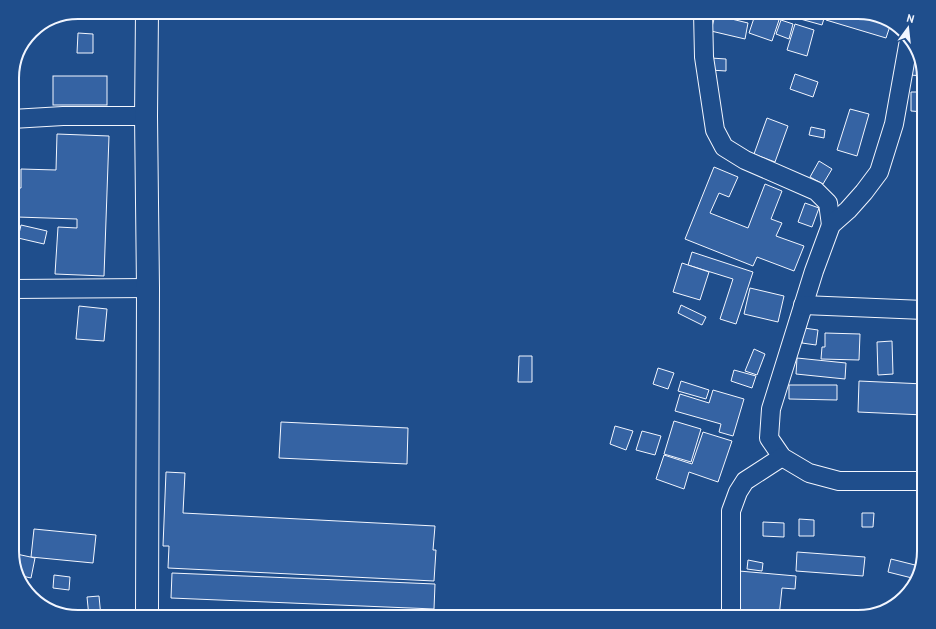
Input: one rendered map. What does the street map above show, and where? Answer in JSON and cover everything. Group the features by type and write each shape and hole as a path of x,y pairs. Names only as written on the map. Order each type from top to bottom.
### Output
{"main road":[{"path":"147,19 147,610"}],"street":[{"path":"703,19 704,57 715,130 724,147 745,160 816,191 828,203 831,225 814,271 771,409 769,438 782,457 809,473 839,481 917,481"},
{"path":"831,225 848,210 864,192 878,172 894,124 908,48"},
{"path":"19,119 63,116 146,116"},
{"path":"19,289 148,288"},
{"path":"804,305 917,310"},
{"path":"731,610 731,511 738,492 745,481 782,457"}],"building":[{"path":"714,19 732,19 748,23 745,39 711,31"},
{"path":"754,19 779,20 772,41 749,33"},
{"path":"800,19 824,19 822,25"},
{"path":"826,19 858,19 873,21 888,27 886,38"},
{"path":"781,20 793,24 789,39 776,34"},
{"path":"795,24 814,30 807,56 787,50"},
{"path":"78,33 93,34 93,53 77,53"},
{"path":"711,58 726,59 726,71 710,70"},
{"path":"913,58 915,63 917,75 910,75"},
{"path":"795,74 818,82 813,97 790,89"},
{"path":"53,76 107,76 107,105 53,105"},
{"path":"911,92 917,92 917,111 911,111"},
{"path":"850,109 869,114 857,156 837,150"},
{"path":"767,118 788,126 775,162 754,154"},
{"path":"811,127 825,130 824,138 809,135"},
{"path":"57,134 109,136 104,276 55,274 58,227 77,228 77,219 19,217 19,188 21,188 21,169 56,170"},
{"path":"819,161 832,169 823,184 810,177"},
{"path":"714,167 738,177 729,197 719,193 710,213 748,228 765,184 782,191 771,219 782,223 776,236 804,246 794,271 757,257 753,266 685,239"},
{"path":"805,203 819,208 812,227 798,222"},
{"path":"21,225 47,231 44,244 19,238"},
{"path":"692,252 753,272 736,324 720,319 733,279 688,265"},
{"path":"682,263 709,272 700,300 673,292"},
{"path":"750,288 784,296 778,322 744,314"},
{"path":"681,305 706,317 702,325 678,313"},
{"path":"79,306 107,309 104,341 76,339"},
{"path":"804,328 818,330 816,345 802,343"},
{"path":"825,333 860,334 859,360 821,359 822,347 825,347"},
{"path":"892,341 893,374 878,375 877,342"},
{"path":"754,349 765,354 757,375 745,371"},
{"path":"519,356 532,356 532,382 518,382"},
{"path":"797,358 846,363 845,379 796,374"},
{"path":"658,368 674,373 668,389 653,384"},
{"path":"734,370 756,376 752,388 731,381"},
{"path":"681,381 709,390 706,399 678,391"},
{"path":"859,381 917,384 917,415 858,412"},
{"path":"789,385 837,385 837,400 789,399"},
{"path":"713,390 744,399 733,436 719,432 721,424 675,411 680,394 709,403"},
{"path":"674,421 701,429 691,462 664,454"},
{"path":"281,422 408,428 407,464 279,458"},
{"path":"615,426 633,431 626,450 610,444"},
{"path":"642,431 661,436 655,455 636,450"},
{"path":"703,432 732,441 718,482 689,472 684,489 656,479 664,455 692,464"},
{"path":"166,472 185,473 183,513 435,526 433,550 436,550 434,581 168,568 169,546 163,546"},
{"path":"862,513 874,513 873,527 862,527"},
{"path":"799,519 814,520 814,536 799,536"},
{"path":"763,522 784,523 784,537 763,536"},
{"path":"34,529 96,535 93,563 31,557"},
{"path":"797,552 865,557 863,576 796,571"},
{"path":"19,555 35,558 31,578 25,577 23,574"},
{"path":"891,559 915,565 911,578 888,572"},
{"path":"748,560 763,563 762,571 747,569"},
{"path":"739,571 796,576 795,589 782,588 780,610 734,610"},
{"path":"172,573 435,584 434,609 171,598"},
{"path":"54,575 70,577 69,590 53,588"},
{"path":"99,596 100,610 88,610 87,597"}]}
